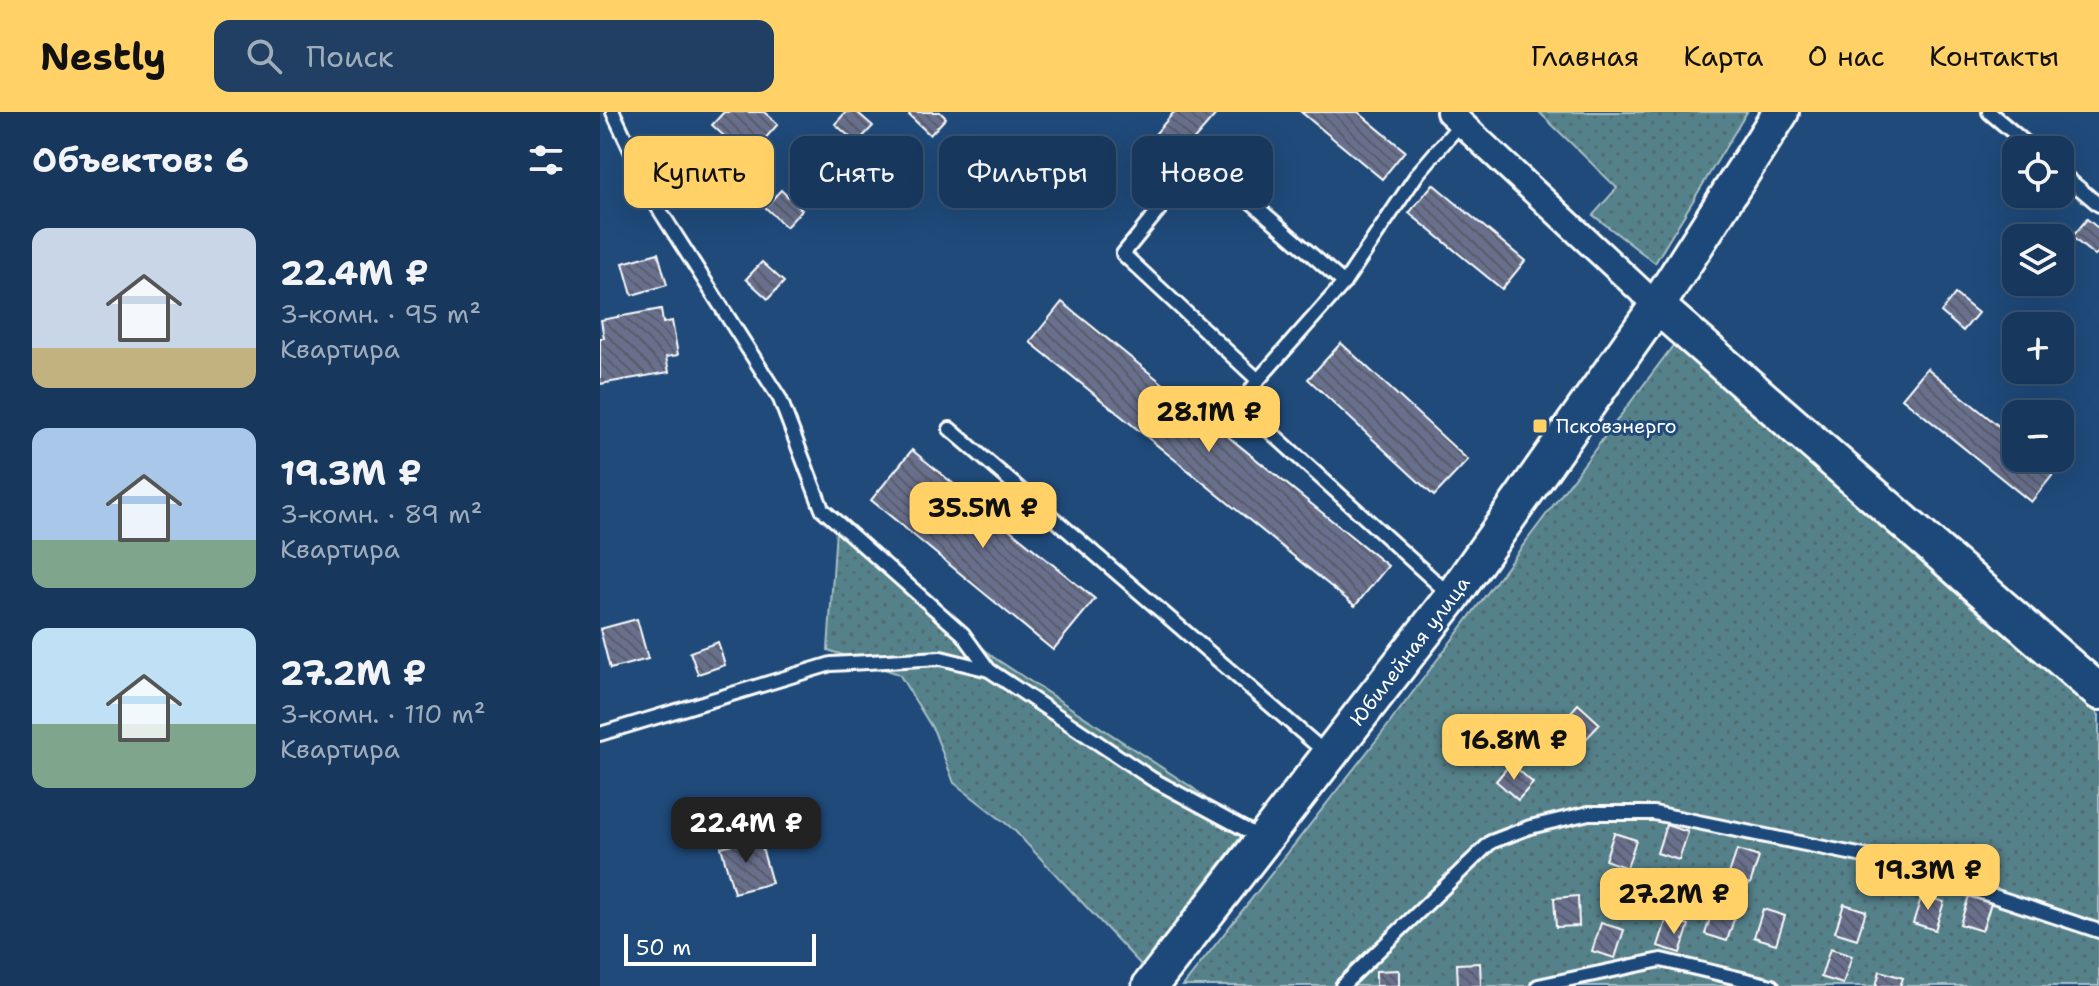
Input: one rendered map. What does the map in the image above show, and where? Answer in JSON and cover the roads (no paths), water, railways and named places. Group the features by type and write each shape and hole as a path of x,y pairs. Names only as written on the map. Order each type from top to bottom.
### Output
{"street":[{"name":"Юбилейная улица","path":"1151,986 1261,838 1452,597 1657,306 1781,112"},
{"path":"1455,118 1657,306 2099,692"}],"lane":[{"path":"613,112 657,206 780,399 822,509 963,634 989,670"},
{"path":"1989,112 2017,136"},
{"path":"1452,597 1241,405 1258,380 1344,283 1455,118"},
{"path":"1258,380 1123,254 1201,158 1344,283"},
{"path":"2074,184 2099,205"},
{"path":"950,429 1327,754"},
{"path":"600,734 831,664 941,658 989,670 1152,779 1261,838"},
{"path":"1342,986 1491,842 1530,827 1589,813 1654,813 1888,861 2099,931"},
{"path":"1538,986 1661,960 1772,986"}],"place":[{"name":"Псковэнерго","path":"1540,426"}]}
